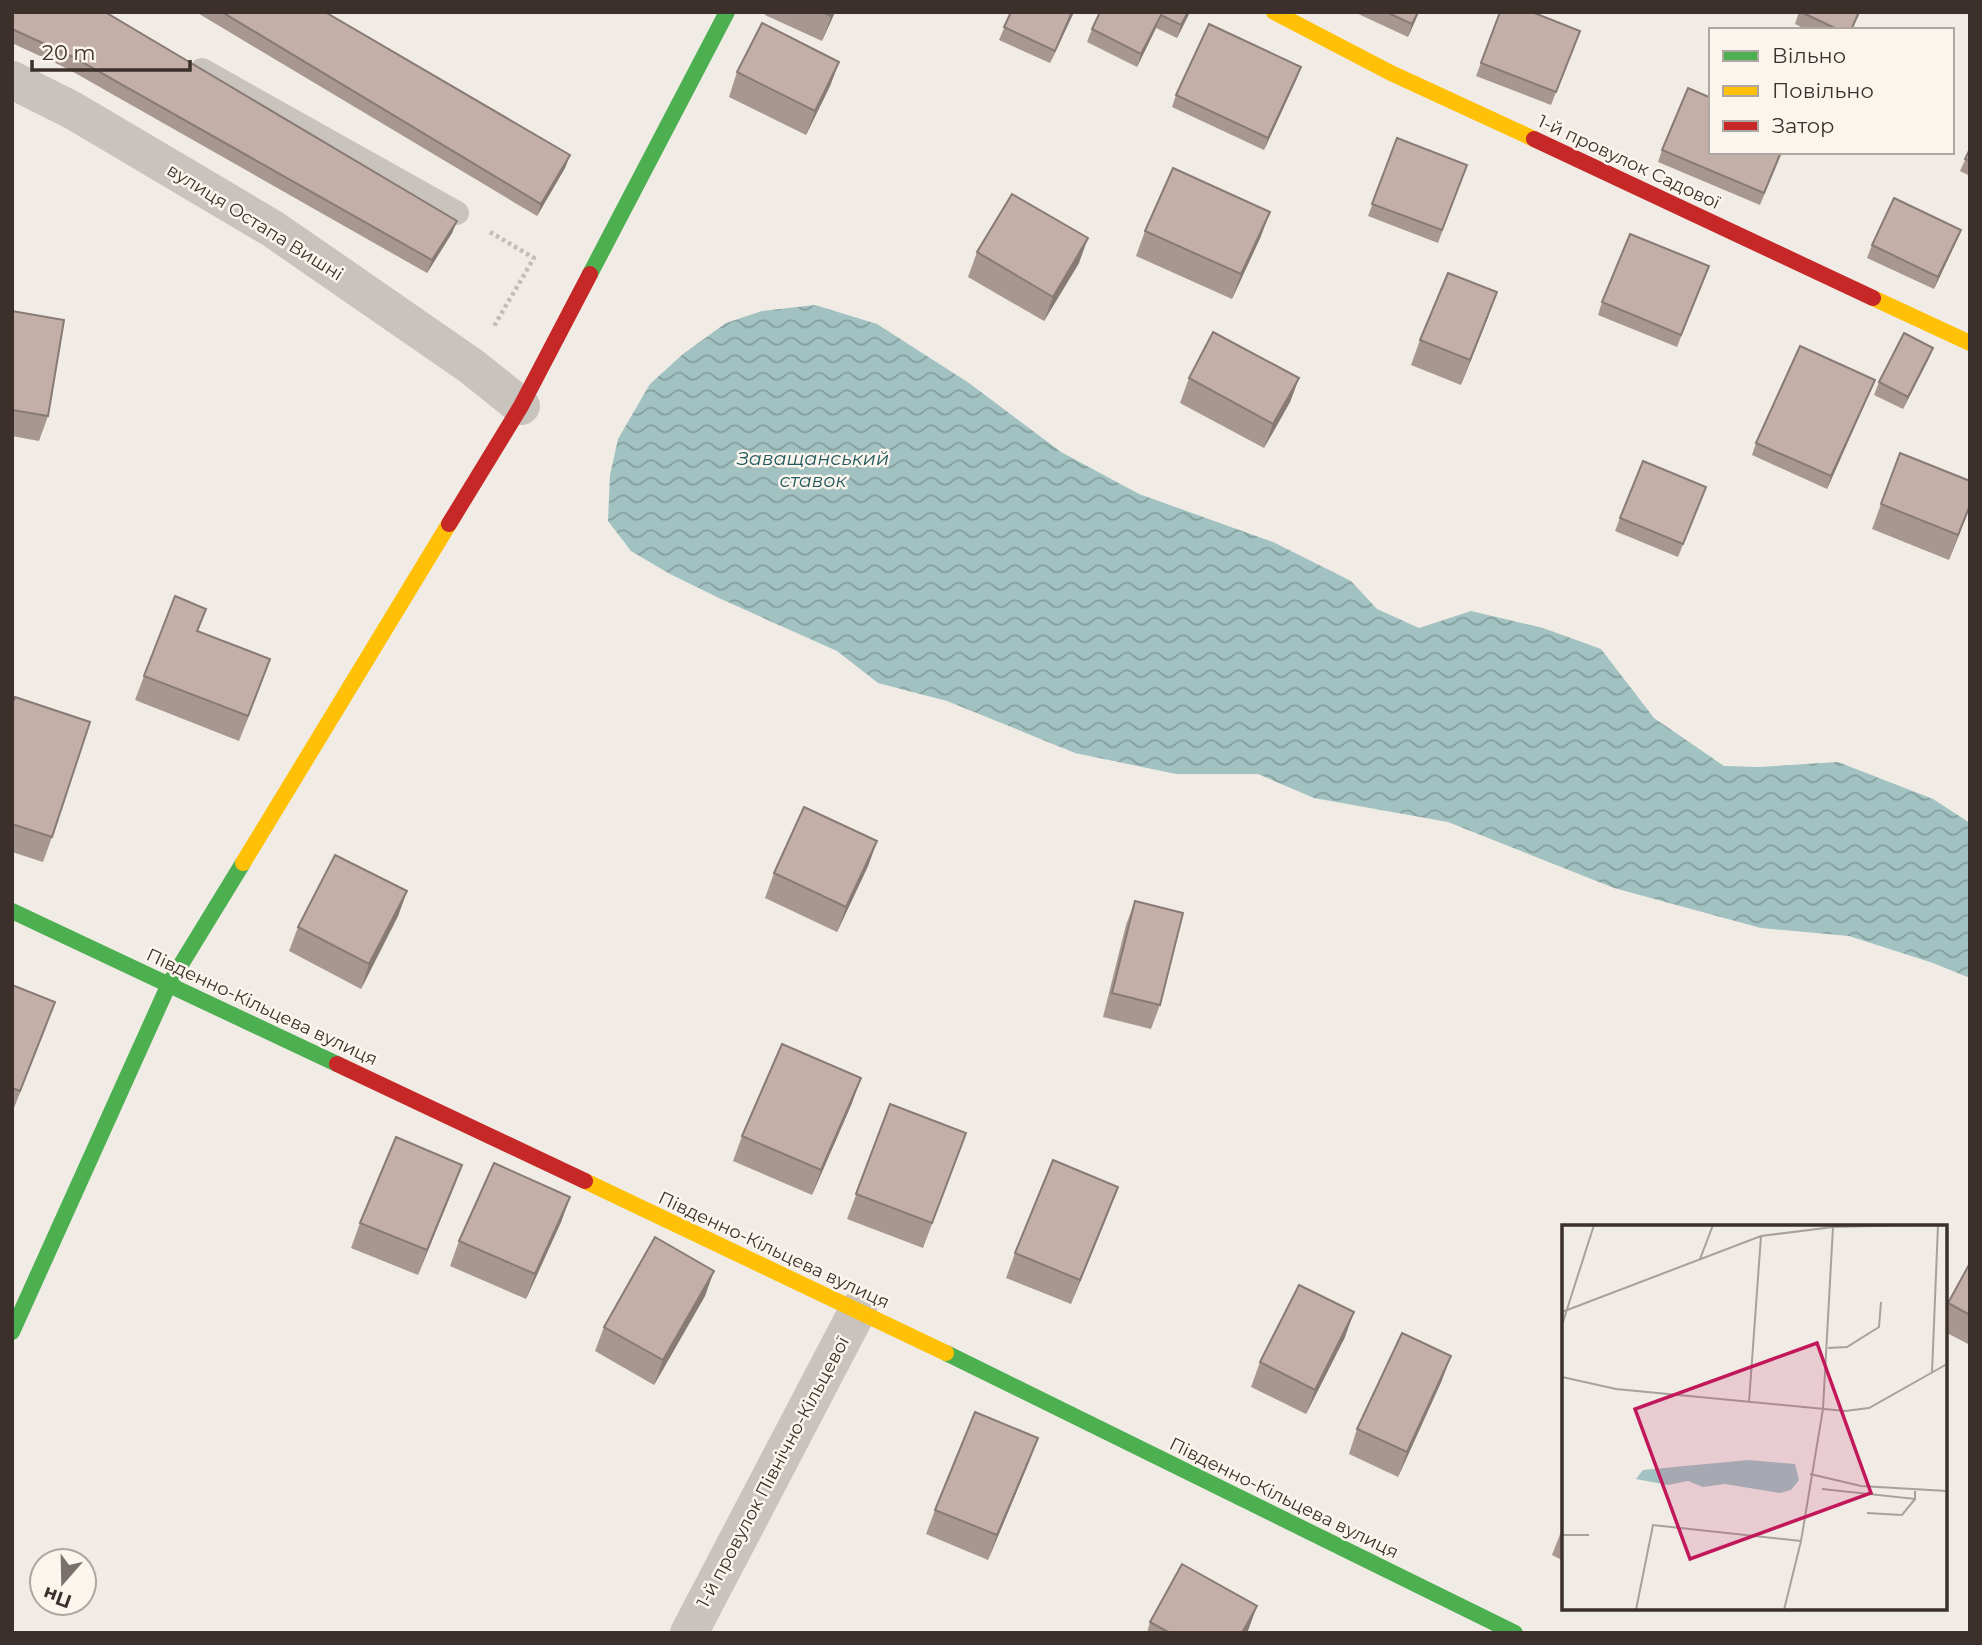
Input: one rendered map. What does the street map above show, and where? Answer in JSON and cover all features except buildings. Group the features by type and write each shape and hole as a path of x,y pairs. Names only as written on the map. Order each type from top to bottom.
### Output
{"street":[{"path":"12,1332 169,984 521,406 727,12"},
{"name":"1-й провулок Садової","path":"1273,12 1404,79 1970,343"},
{"name":"вулиця Остапа Вишні","path":"12,80 72,110 273,229 471,366 521,406"},
{"name":"Південно-Кільцева вулиця","path":"12,911 858,1310 1515,1633"},
{"name":"1-й провулок Північно-Кільцевої","path":"689,1633 858,1310"}],"lane":[{"path":"181,59 457,213"}],"path":[{"path":"457,213 534,258 471,366"}],"water":[{"name":"Заващанський ставок","path":"815,305 877,324 969,383 1061,452 1139,494 1273,542 1351,581 1377,609 1419,628 1471,611 1543,628 1601,649 1654,718 1724,766 1759,767 1838,762 1933,799 1970,823 1970,978 1849,936 1761,928 1614,888 1448,822 1314,798 1258,774 1176,774 1075,753 947,701 878,683 837,651 721,599 631,551 608,521 610,475 618,439 650,384 683,354 726,323 762,311"}],"traffic: fast":[{"path":"590,274 727,12"},
{"path":"12,1332 169,984 243,863"},
{"path":"12,911 337,1064"},
{"path":"946,1353 1515,1633"}],"traffic: slow":[{"path":"1274,12 1391,73 1534,139"},
{"path":"1873,298 1970,343"},
{"path":"243,863 449,524"},
{"path":"585,1181 946,1353"}],"traffic: jam":[{"path":"1534,139 1873,298"},
{"path":"449,524 521,406 590,274"},
{"path":"337,1064 585,1181"}]}
